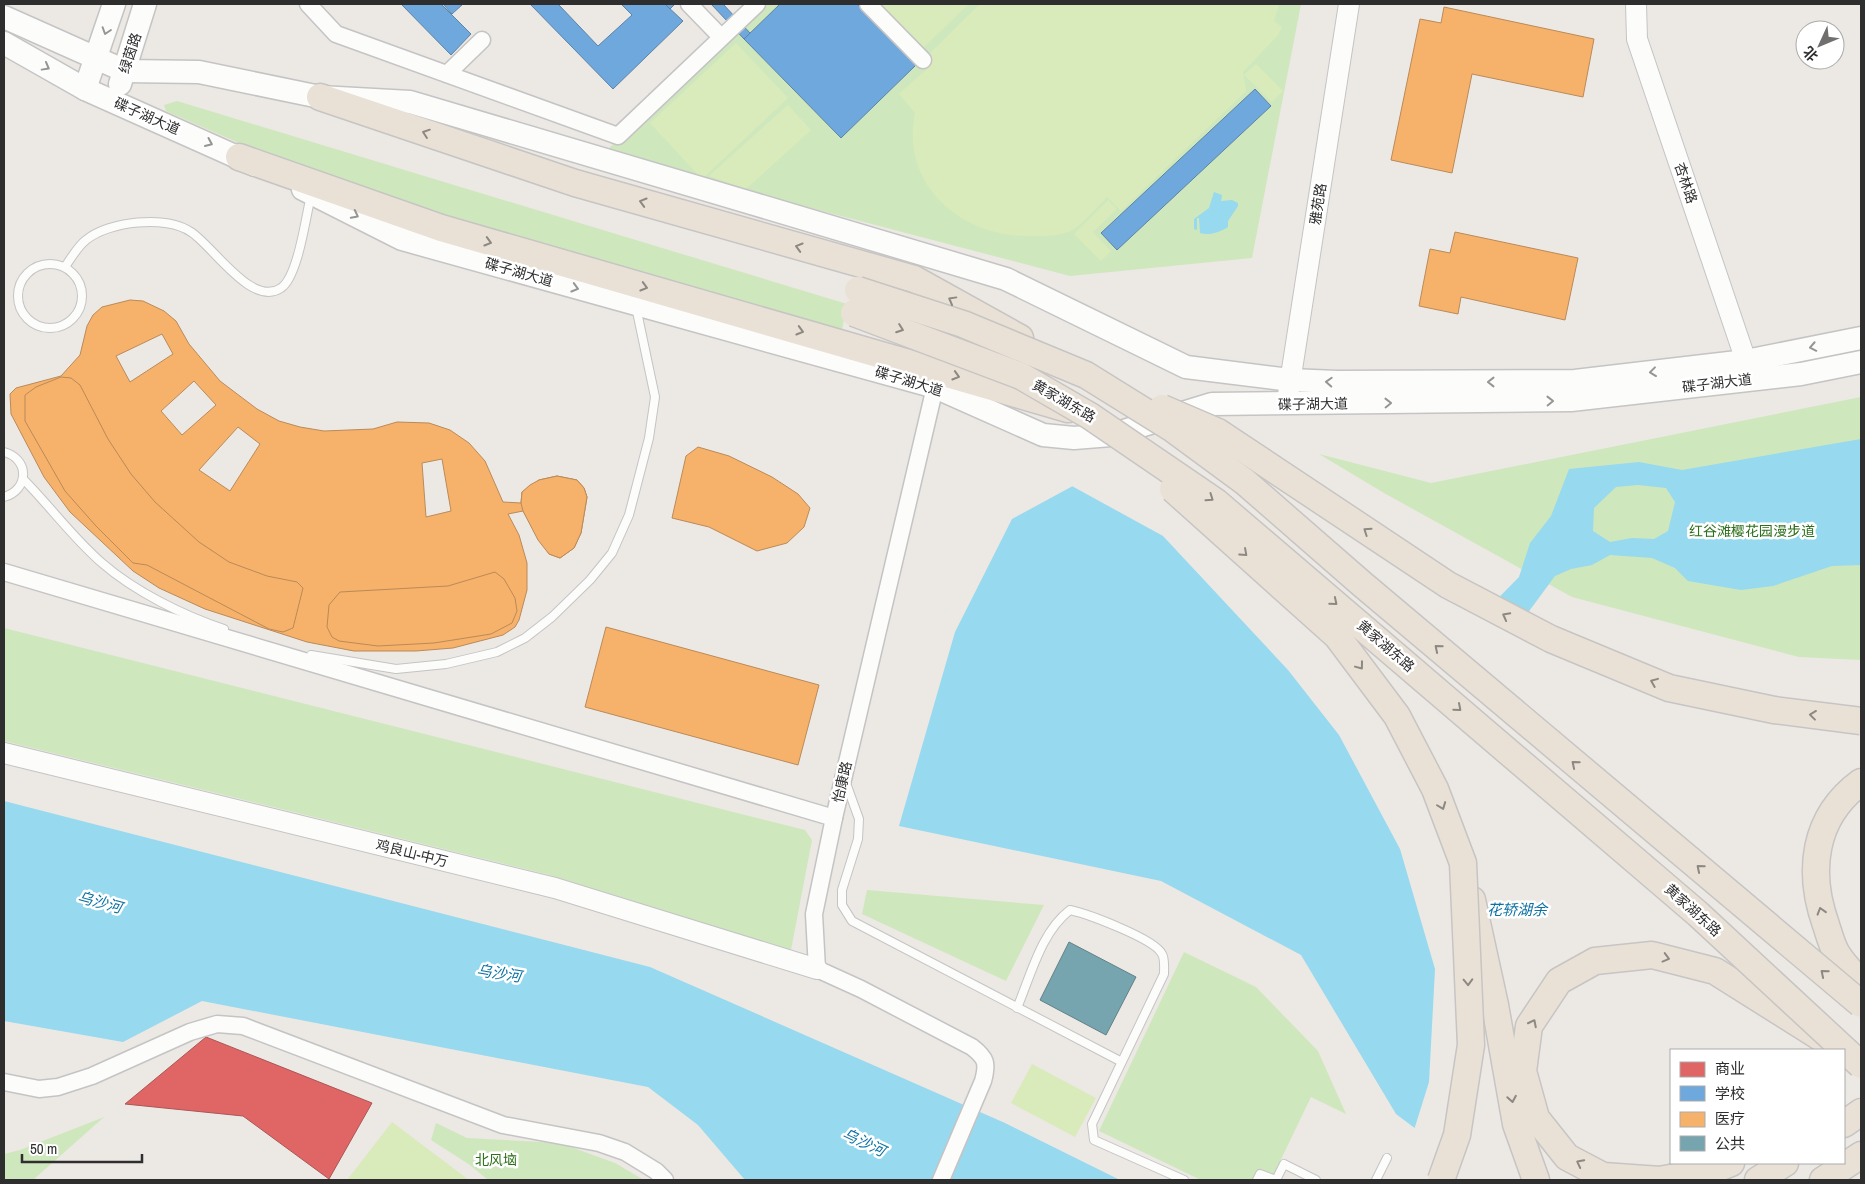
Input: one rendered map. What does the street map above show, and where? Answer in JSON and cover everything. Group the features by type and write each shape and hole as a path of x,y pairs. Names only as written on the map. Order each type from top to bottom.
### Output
{"highway":[{"path":"320,97 575,183 914,279 1086,374 1218,432 1448,585 1551,640 1669,688 1774,710 1861,721"},
{"path":"240,157 441,228 901,359 1090,416 1337,636 1397,716 1435,789 1463,862 1495,1005 1516,1124 1536,1180"},
{"name":"黄家湖东路","path":"1841,1049 1698,914 1216,502 1090,416 1021,376 856,301 963,324 1086,374 1172,428 1245,482 1362,584 1861,1004"},
{"path":"1861,782 1850,790 1825,824 1814,867 1819,907 1836,953 1861,983"},
{"path":"1441,1180 1457,1135 1471,1045 1463,862"},
{"path":"1728,1164 1660,1180 1603,1176 1567,1157 1536,1118 1523,1071 1529,1026 1559,981 1595,962 1652,955 1715,971 1837,1049"},
{"path":"1845,1109 1861,1102"},
{"path":"1845,1123 1861,1112"},
{"path":"1823,1180 1861,1155"},
{"path":"1758,1180 1783,1164"}],"main road":[{"path":"85,89 114,4"},
{"name":"绿茵路","path":"113,101 125,71 146,4"},
{"name":"碟子湖大道","path":"4,17 125,71 199,72 320,97 410,102 1006,279 1186,367 1290,380 1348,382 1575,381 1746,361 1861,338"},
{"name":"碟子湖大道","path":"4,43 85,89 240,157 402,240 934,387 1043,435 1074,438 1111,435 1212,404 1571,400 1801,374 1861,362"}],"street":[{"path":"308,4 336,34 618,136 756,4"},
{"path":"689,4 721,38"},
{"path":"868,4 923,60"},
{"name":"雅苑路","path":"1286,404 1350,4"},
{"name":"杏林路","path":"1636,4 1637,39 1746,361"},
{"path":"447,74 482,40"},
{"name":"怡康路","path":"817,969 814,914 834,818 934,387"},
{"path":"4,572 834,818"},
{"name":"鸡良山-中万","path":"4,753 555,888 817,969"},
{"path":"817,969 861,989 972,1047 985,1058 988,1066 942,1180"},
{"path":"4,1082 39,1089 58,1087 92,1076 190,1032 217,1024 243,1026 503,1125 599,1143 625,1152 656,1170 665,1180"}],"lane":[{"path":"65,267 86,240 118,225 147,221 170,224 191,231 254,289 269,293 282,288 291,277 312,193"},
{"path":"45,263 65,267 74,274 80,283 83,294 82,305 76,316 58,328 46,328 36,325 26,318 21,310 18,300 21,280 36,266 45,263"},
{"path":"23,479 103,564 149,594 195,619 265,643 318,657 396,669 446,664 497,652 525,638 552,617 590,580 612,553 628,515 648,438 655,397 636,305"},
{"path":"4,452 18,459 24,472 23,479 16,491 4,497"},
{"path":"844,776 859,819 858,839 842,890 842,905 852,921 1120,1061"},
{"path":"1017,1008 1048,935 1059,919 1070,910 1088,914 1155,945 1163,955 1164,974 1120,1061 1092,1124 1094,1140 1184,1180"},
{"path":"1376,1180 1387,1158"},
{"path":"1256,1180 1260,1174 1276,1180 1284,1164 1316,1180"}],"green space":[{"path":"762,4 1301,4 1252,258 1070,276 723,185 608,149"},
{"path":"875,4 969,4 920,51"},
{"path":"980,4 1279,4 1274,21 1282,27 1278,35 1243,72 1246,91 1121,211 1107,197 1083,222 1069,232 1052,236 1029,236 1004,234 980,227 959,216 941,202 927,183 917,162 913,139 915,113 899,94 929,67 923,60"},
{"path":"736,43 788,98 702,179 650,123"},
{"path":"1256,64 1283,91 1272,102 1244,75"},
{"path":"177,101 847,304 841,335 342,188 166,111 164,105"},
{"path":"788,105 811,130 746,189 709,176"},
{"path":"1108,200 1117,209 1093,232 1111,251 1101,261 1074,234"},
{"name":"红谷滩樱花园漫步道","path":"1861,397 1861,660 1799,657 1572,597 1384,493 1319,454 1431,483"},
{"path":"4,628 805,830 812,840 791,950 546,874 4,741"},
{"path":"867,890 1044,905 1006,981 862,914"},
{"path":"1184,952 1256,987 1318,1051 1346,1114 1311,1097 1273,1176 1260,1170 1255,1180 1201,1180 1099,1131"},
{"path":"1032,1064 1096,1098 1075,1137 1011,1103"},
{"path":"104,1117 33,1180 4,1180 4,1154 20,1150"},
{"path":"392,1122 469,1180 347,1180"},
{"name":"北风垴","path":"436,1123 467,1138 560,1143 615,1163 644,1180 488,1180 470,1165 431,1140"}],"water":[{"path":"1214,192 1222,195 1221,201 1232,200 1238,203 1238,206 1228,221 1228,227 1214,233 1200,233 1199,218 1197,218 1197,230 1194,229 1194,219 1209,208"},
{"name":"花轿湖余","path":"1861,439 1861,565 1832,566 1773,586 1741,590 1688,581 1675,568 1652,558 1610,555 1592,565 1571,569 1555,576 1490,664 1671,1049 1652,1104 1494,1180 1480,1177 1396,1114 1301,955 1161,881 899,826 955,632 1012,519 1106,468 1452,645 1519,577 1530,543 1551,516 1569,469 1639,462 1682,470","holes":["1638,485 1666,488 1675,502 1668,531 1654,539 1632,538 1610,542 1593,531 1594,508 1616,487"]},
{"name":"乌沙河","path":"4,801 650,967 1005,1123 1120,1180 745,1180 698,1125 648,1087 202,1001 123,1042 4,1021"}],"pier":[{"path":"1107,466 1452,642 1498,595 1530,614 1494,664 1710,767 1861,768 1861,1032 1832,1049 1670,1049 1670,1105 1654,1107 1625,1146 1640,1180 1479,1179 1414,1130 1429,1082 1435,969 1400,849 1339,735 1288,670 1163,536 1070,485"}],"building: 商业":[{"path":"206,1037 372,1103 329,1179 243,1116 125,1104"}],"building: 学校":[{"path":"401,4 441,4 471,34 451,55"},
{"path":"443,4 463,4 452,14"},
{"path":"530,4 558,4 598,46 632,15 621,4 665,4 683,21 613,89"},
{"path":"665,4 675,4 670,9"},
{"path":"711,4 723,4 750,33 744,39"},
{"path":"780,4 857,4 916,65 841,138 744,39"},
{"path":"1255,89 1271,106 1117,250 1101,233"}],"building: 医疗":[{"path":"1444,7 1594,39 1583,97 1472,74 1452,173 1391,160 1420,19 1441,23"},
{"path":"1455,232 1578,258 1565,320 1461,297 1458,314 1419,306 1430,249 1450,253"},
{"path":"130,300 143,301 164,311 176,321 189,344 220,381 257,409 279,421 324,431 373,429 397,422 429,423 450,430 469,443 485,461 503,502 521,503 522,492 539,480 557,476 577,480 584,488 587,497 581,533 574,548 560,558 549,554 523,511 508,514 519,535 527,563 527,590 519,620 515,627 503,635 453,648 416,651 354,651 307,642 205,609 159,588 133,571 70,512 44,477 11,414 10,394 16,388 61,376 80,355 87,326 93,315 102,307","holes":["162,334 173,354 130,382 116,356","194,381 216,405 182,435 161,411","238,427 260,444 230,491 199,470","442,459 451,511 426,517 422,463"]},
{"path":"61,377 71,378 80,385 108,439 131,474 155,502 199,542 229,562 267,576 297,582 303,588 293,628 283,632 269,629 147,565 133,563 96,526 65,491 25,421 25,395 36,387"},
{"path":"698,447 729,456 772,477 798,494 810,508 804,527 787,543 757,551 709,527 672,518 686,456"},
{"path":"557,476 577,480 584,488 587,497 581,533 574,548 560,558 549,554 538,540 523,511 521,503 522,492 530,485 539,480"},
{"path":"495,572 504,579 515,598 517,611 512,623 491,634 434,643 378,646 339,641 332,637 327,627 329,605 340,592 448,586"},
{"path":"606,627 819,685 798,765 585,707"}],"building: 公共":[{"path":"1069,942 1136,977 1106,1035 1040,1000"}]}
